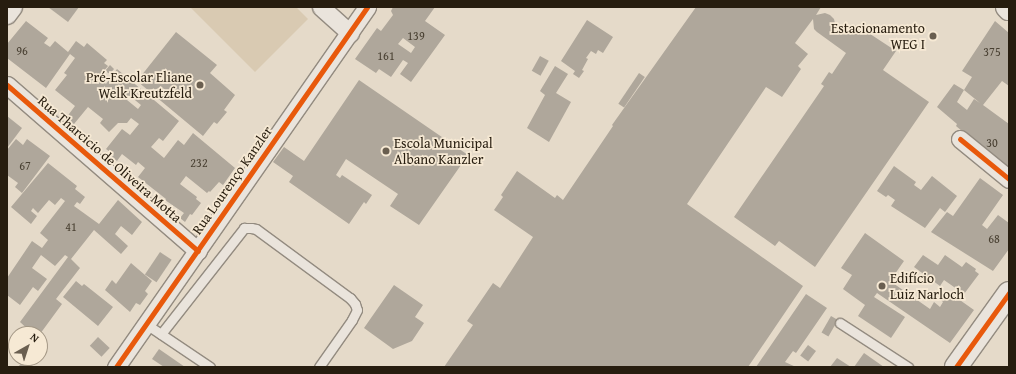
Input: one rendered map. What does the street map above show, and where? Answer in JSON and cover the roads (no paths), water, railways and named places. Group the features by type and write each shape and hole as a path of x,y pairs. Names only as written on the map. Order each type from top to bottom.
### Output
{"street":[{"path":"7,15 13,7"},
{"path":"321,7 350,33"},
{"name":"Rua Lourenço Kanzler","path":"116,367 367,7"},
{"name":"Rua Tharcicio de Oliveira Motta","path":"7,85 198,251"},
{"path":"960,140 1009,179"},
{"path":"956,367 1009,293"}],"lane":[{"path":"160,334 244,228 256,229 338,288 355,304 357,310 352,320 319,367"},
{"path":"840,323 908,367"},
{"path":"146,324 210,367"}],"place":[{"name":"Estacionamento WEG I","path":"933,36"},
{"name":"Pré-Escolar Eliane Welk Kreutzfeld","path":"200,85"},
{"name":"Escola Municipal Albano Kanzler","path":"386,151"},
{"name":"Edifício Luiz Narloch","path":"882,286"}]}
